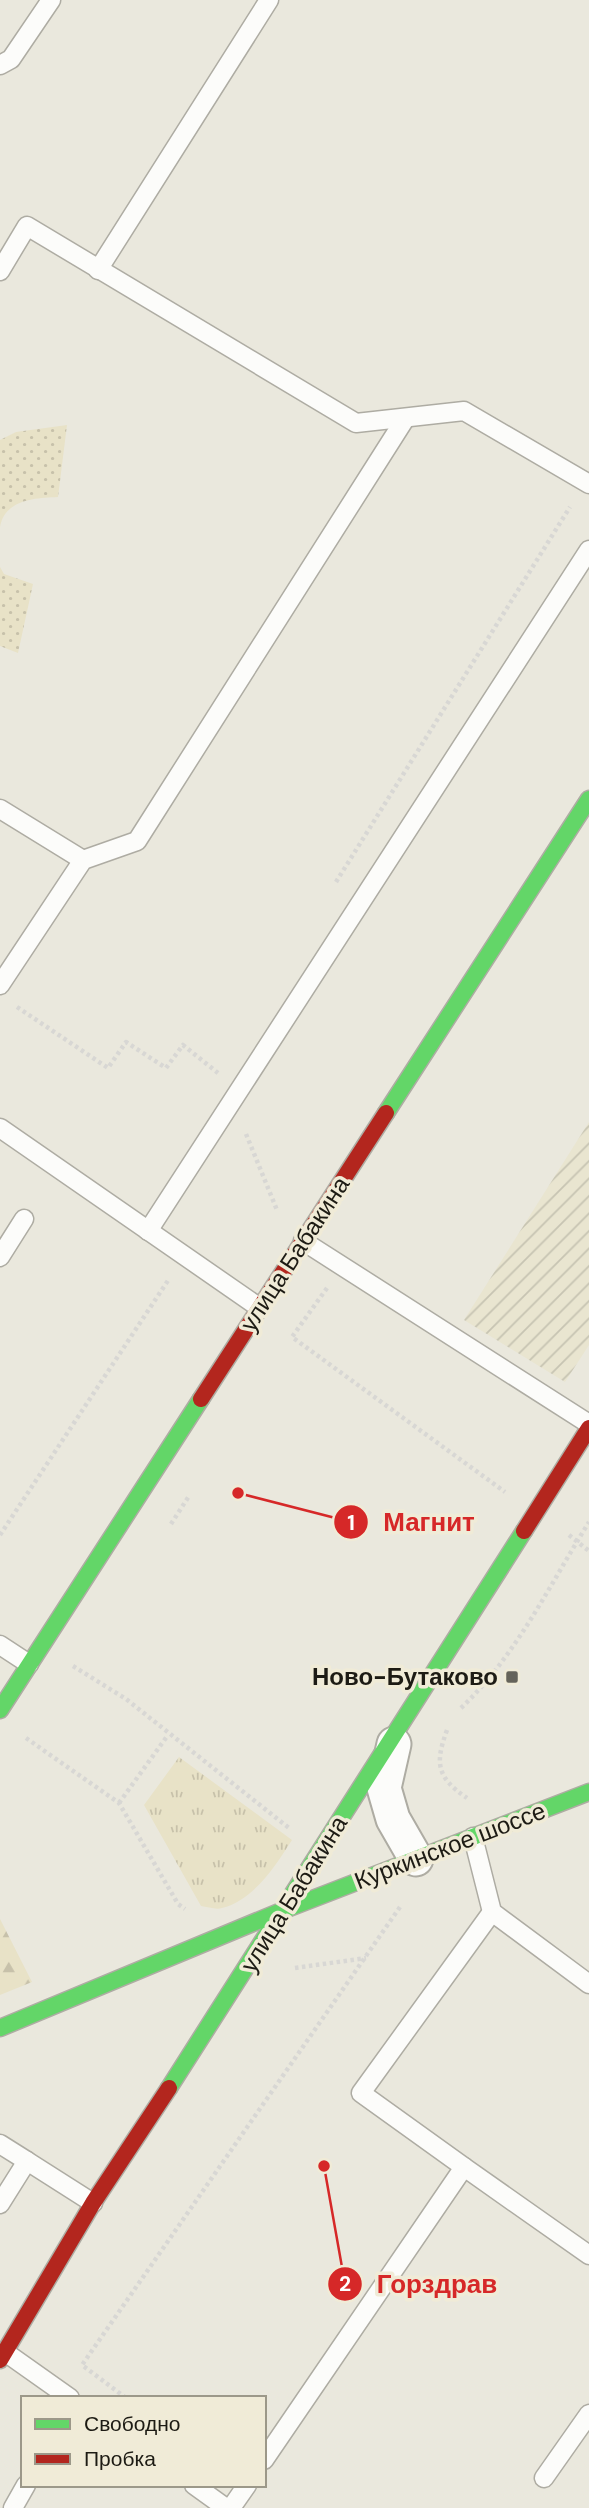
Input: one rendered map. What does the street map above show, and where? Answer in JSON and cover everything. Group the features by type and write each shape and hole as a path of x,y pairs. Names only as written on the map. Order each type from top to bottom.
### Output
{"street":[{"name":"улица Бабакина","path":"0,1710 589,799"},
{"name":"улица Бабакина","path":"3,2356 93,2203 284,1910 589,1426"},
{"path":"396,1734 384,1788 393,1819 416,1859"},
{"name":"Куркинское шоссе","path":"0,2028 284,1910 589,1792"}],"lane":[{"path":"0,65 12,59 51,0"},
{"path":"98,270 269,0"},
{"path":"0,271 27,226 356,423 464,411 589,484"},
{"path":"0,985 83,860 137,841 405,419"},
{"path":"148,1230 589,550"},
{"path":"0,809 83,860"},
{"path":"0,1128 260,1308"},
{"path":"0,1257 24,1219"},
{"path":"303,1241 589,1426"},
{"path":"0,1645 30,1664"},
{"path":"473,1837 492,1912 589,1984"},
{"path":"492,1912 361,2093 589,2255"},
{"path":"0,2144 93,2203"},
{"path":"0,2204 27,2161"},
{"path":"266,2457 464,2167"},
{"path":"3,2356 67,2396"},
{"path":"544,2478 589,2414"},
{"path":"13,2508 25,2487"},
{"path":"197,2487 229,2508 245,2487"}],"path":[{"path":"333,887 576,499"},
{"path":"11,1002 108,1068 126,1042 166,1068 183,1045 219,1073 277,1211"},
{"path":"212,1085 226,1062"},
{"path":"0,1535 183,1255"},
{"path":"329,1284 292,1337 514,1499"},
{"path":"477,1805 447,1785 438,1755 452,1717 482,1688 543,1603 589,1522"},
{"path":"569,1535 589,1551"},
{"path":"66,1676 73,1666 126,1699 320,1853"},
{"path":"33,1728 26,1738 119,1803 178,1904 195,1916"},
{"path":"119,1803 168,1735"},
{"path":"123,2396 82,2365 401,1907"},
{"path":"292,1968 367,1958"}],"shaded area":[{"path":"589,1122 589,1345 565,1382 464,1320"}],"green space":[{"path":"67,425 58,497 15,505 3,518 0,527 0,440 16,432"},
{"path":"0,567 4,574 33,584 18,653 0,646"},
{"path":"179,1757 292,1840 254,1890 234,1904 222,1908 201,1906 144,1805"},
{"path":"0,1919 32,1982 0,1995"}],"traffic: fast":[{"path":"386,1113 589,799"},
{"path":"0,1710 201,1399"},
{"path":"169,2088 524,1531"},
{"path":"0,2028 284,1910 589,1792"}],"traffic: jam":[{"path":"201,1399 386,1113"},
{"path":"524,1531 589,1428"},
{"path":"0,2360 93,2203 169,2088"}],"place":[{"name":"Магнит","path":"238,1493"},
{"name":"Ново-Бутаково","path":"512,1677"},
{"name":"Горздрав","path":"324,2166"}]}
